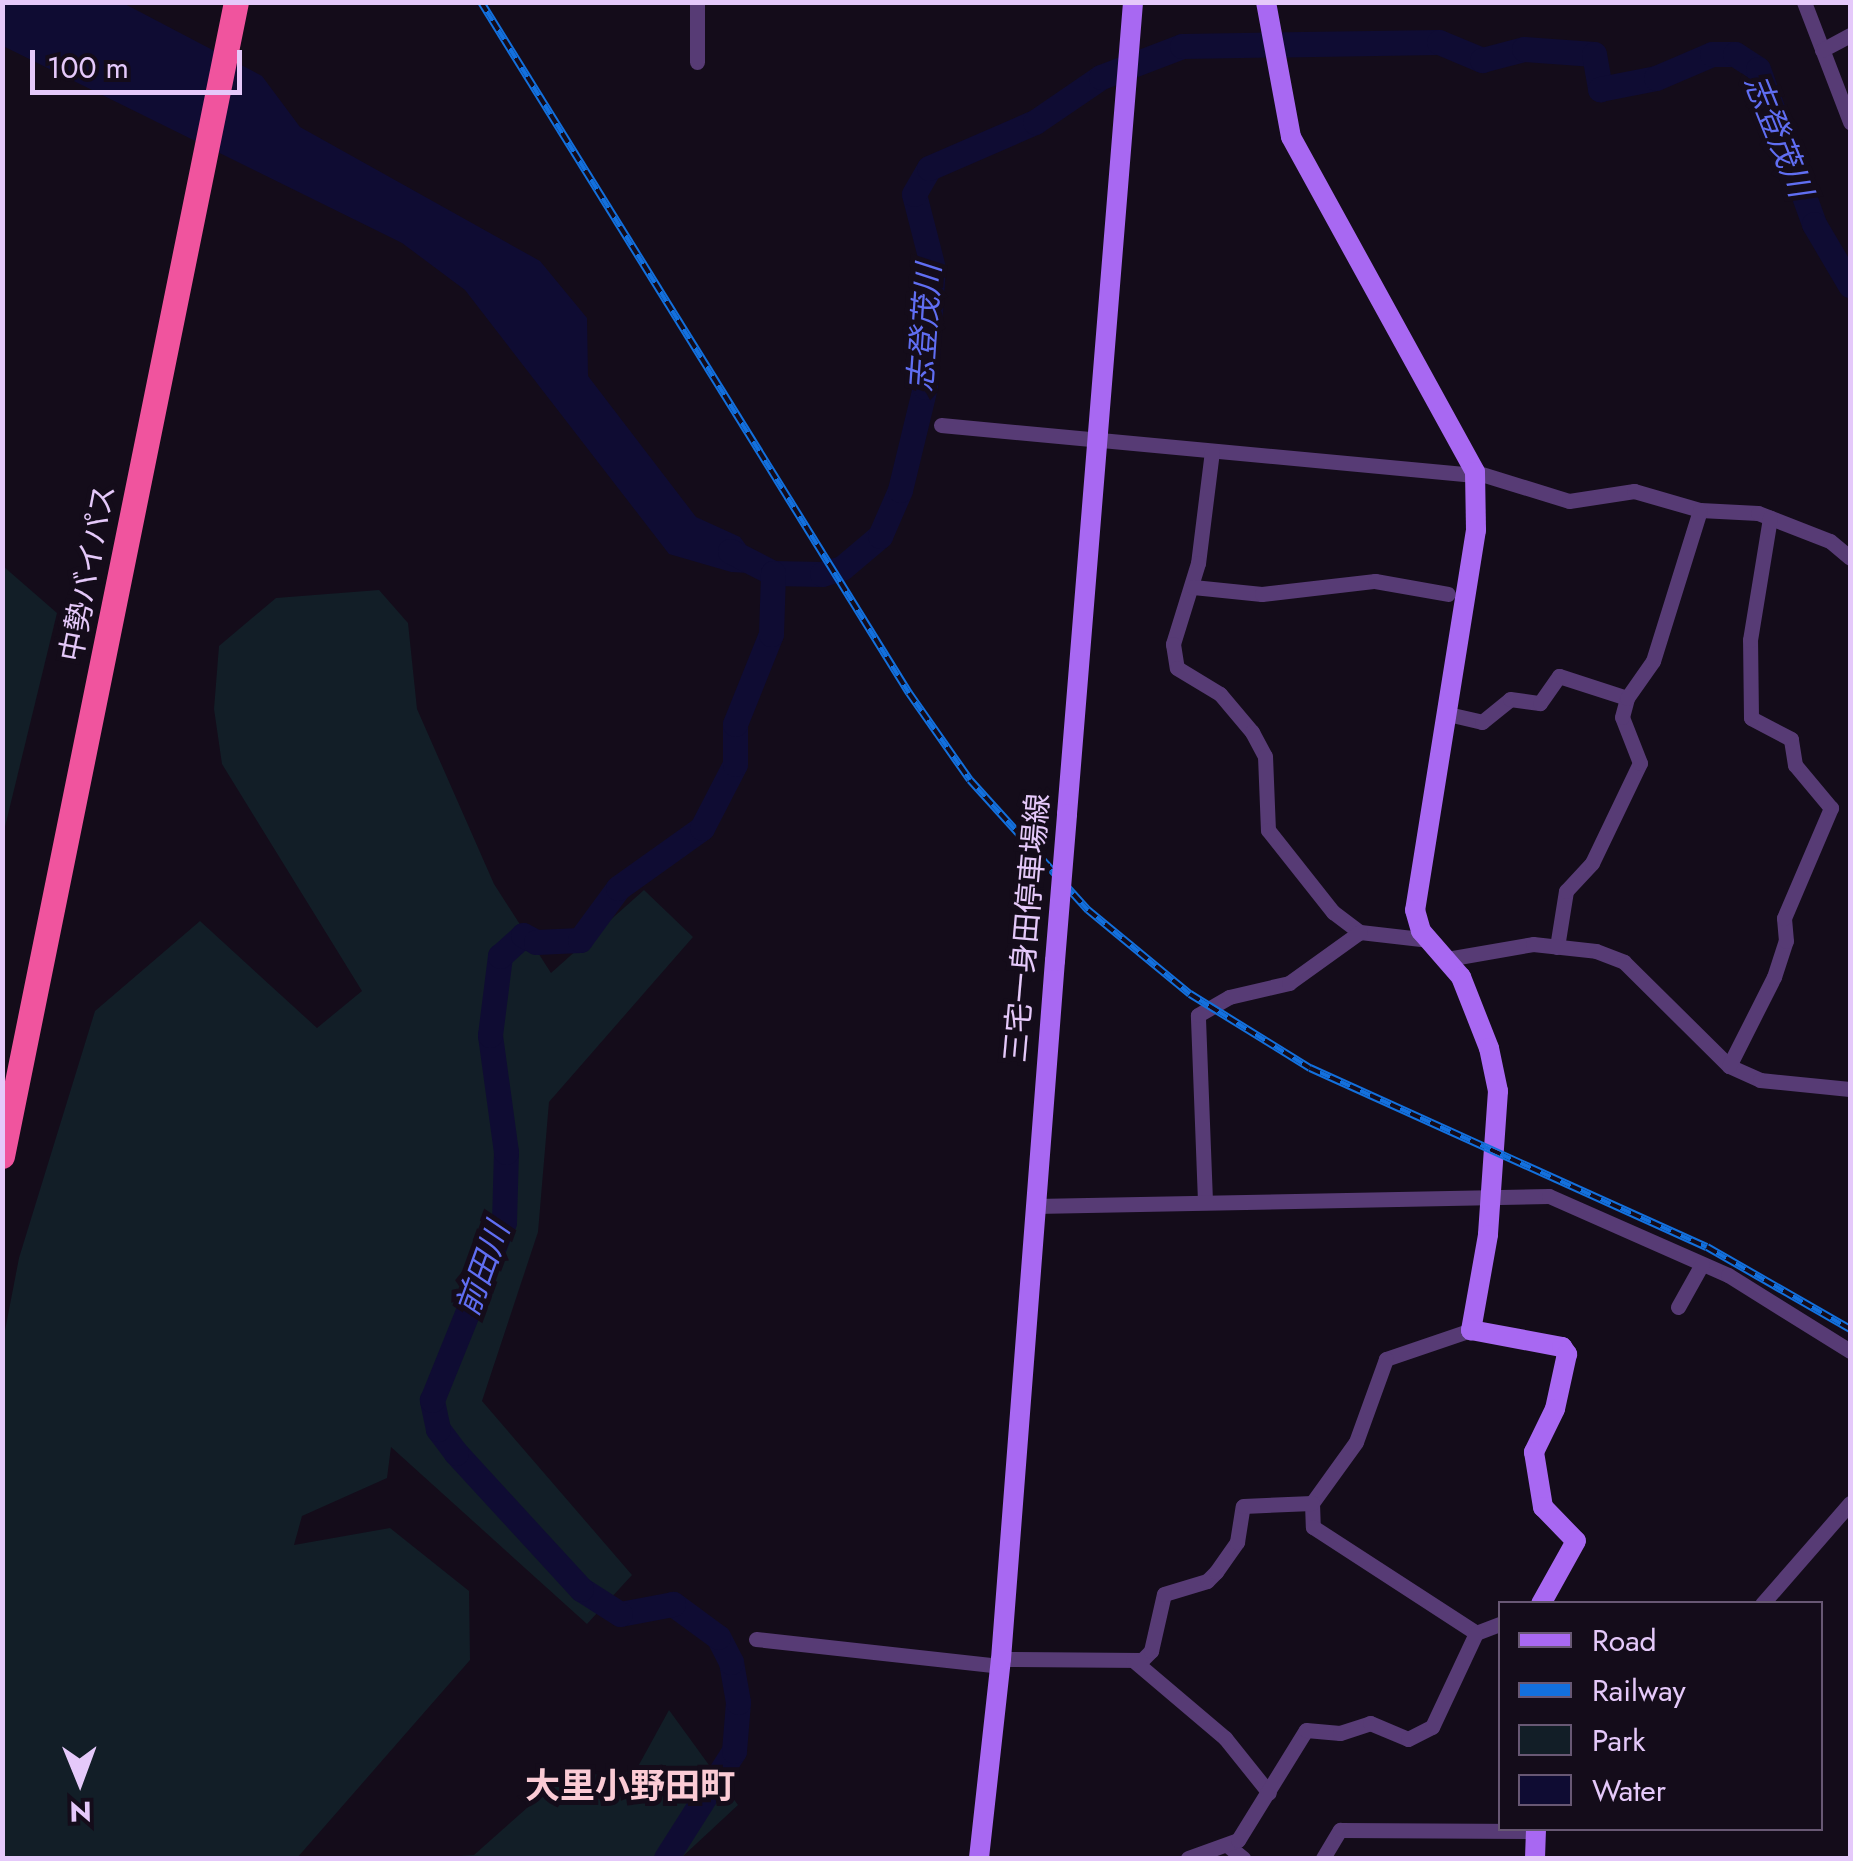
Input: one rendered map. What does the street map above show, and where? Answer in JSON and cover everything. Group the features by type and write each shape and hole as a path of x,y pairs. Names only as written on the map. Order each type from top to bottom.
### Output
{"highway":[{"name":"中勢バイパス","path":"2,1156 236,2"}],"main road":[{"name":"三宅一身田停車場線","path":"979,1858 1001,1662 1133,2"},
{"path":"1268,13 1282,113 1302,162 1475,474 1476,530 1416,900 1416,920 1447,959 1480,1022 1496,1074 1500,1126 1472,1330 1562,1346 1567,1354 1555,1409 1534,1452 1543,1507 1576,1540 1543,1601"},
{"path":"1535,1858 1536,1831"}],"street":[{"path":"696,62 697,2"},
{"path":"1804,2 1850,120"},
{"path":"1822,50 1850,35"},
{"path":"941,425 1475,474 1569,501 1634,492 1700,510 1770,518 1830,541 1850,558"},
{"path":"1212,451 1193,587 1175,635 1177,668 1220,694 1252,732 1265,756 1268,830 1333,912 1360,932 1430,940"},
{"path":"1557,947 1566,892 1592,863 1640,763 1622,717 1626,698 1653,661 1700,510"},
{"path":"1730,1066 1774,977 1786,941 1784,918 1831,808 1795,765 1791,739 1751,718 1750,640 1770,518"},
{"path":"1193,587 1262,594 1375,581 1448,594"},
{"path":"1448,714 1482,722 1510,699 1540,703 1559,676 1626,698"},
{"path":"1205,1202 1198,1015 1229,998 1301,977 1360,932"},
{"path":"1447,959 1486,948 1596,950 1624,962 1730,1066 1760,1080 1850,1089"},
{"path":"1035,1206 1491,1194 1549,1196 1702,1264 1850,1351"},
{"path":"1678,1307 1702,1264"},
{"path":"1472,1330 1386,1359 1356,1442 1312,1503 1313,1527 1476,1633"},
{"path":"756,1639 1001,1662 1133,1660 1150,1651 1164,1594 1208,1581 1237,1542 1243,1506 1312,1503"},
{"path":"1765,1601 1850,1504"},
{"path":"1188,1858 1227,1846 1269,1793 1306,1730 1340,1734 1370,1722 1408,1738 1432,1727 1476,1633 1498,1625"},
{"path":"1133,1660 1225,1738 1269,1793"},
{"path":"1324,1858 1340,1830 1498,1830"},
{"path":"1227,1846 1243,1858"}],"green space":[{"path":"3,566 57,613 3,835"},
{"path":"379,590 408,623 417,709 494,884 551,973 644,890 693,937 549,1102 538,1232 482,1401 632,1575 587,1624 391,1447 387,1478 302,1516 294,1545 390,1528 469,1591 470,1660 297,1858 3,1858 2,1346 19,1258 95,1011 200,921 317,1028 362,991 222,764 214,709 219,646 276,598"},
{"path":"669,1710 738,1805 681,1858 433,1858 474,1855 563,1776 635,1772"}],"water":[{"path":"2,3 123,3 262,76 300,127 540,261 587,318 588,376 696,517 740,537 767,574 731,572 669,554 465,290 402,243 3,46"}],"waterway":[{"name":"志登茂川","path":"730,551 773,573 822,574 842,568 880,536 900,490 925,387 933,268 914,194 929,168 1035,122 1101,77 1182,46 1439,42 1482,60 1524,49 1594,54 1600,89 1656,78 1712,54 1735,54 1758,69 1814,224 1850,285"},
{"name":"前田川","path":"666,1858 734,1751 738,1702 731,1662 718,1637 673,1604 620,1614 581,1589 456,1453 438,1429 432,1400 504,1222 506,1152 490,1035 500,956 523,935 536,942 580,940 618,888 702,828 735,764 735,724 771,634 773,573"}],"railway":[{"path":"481,2 909,693 970,780 1088,910 1190,994 1310,1068 1707,1247 1850,1329"}],"district":[{"name":"大里小野田町","path":"630,1786"}]}
